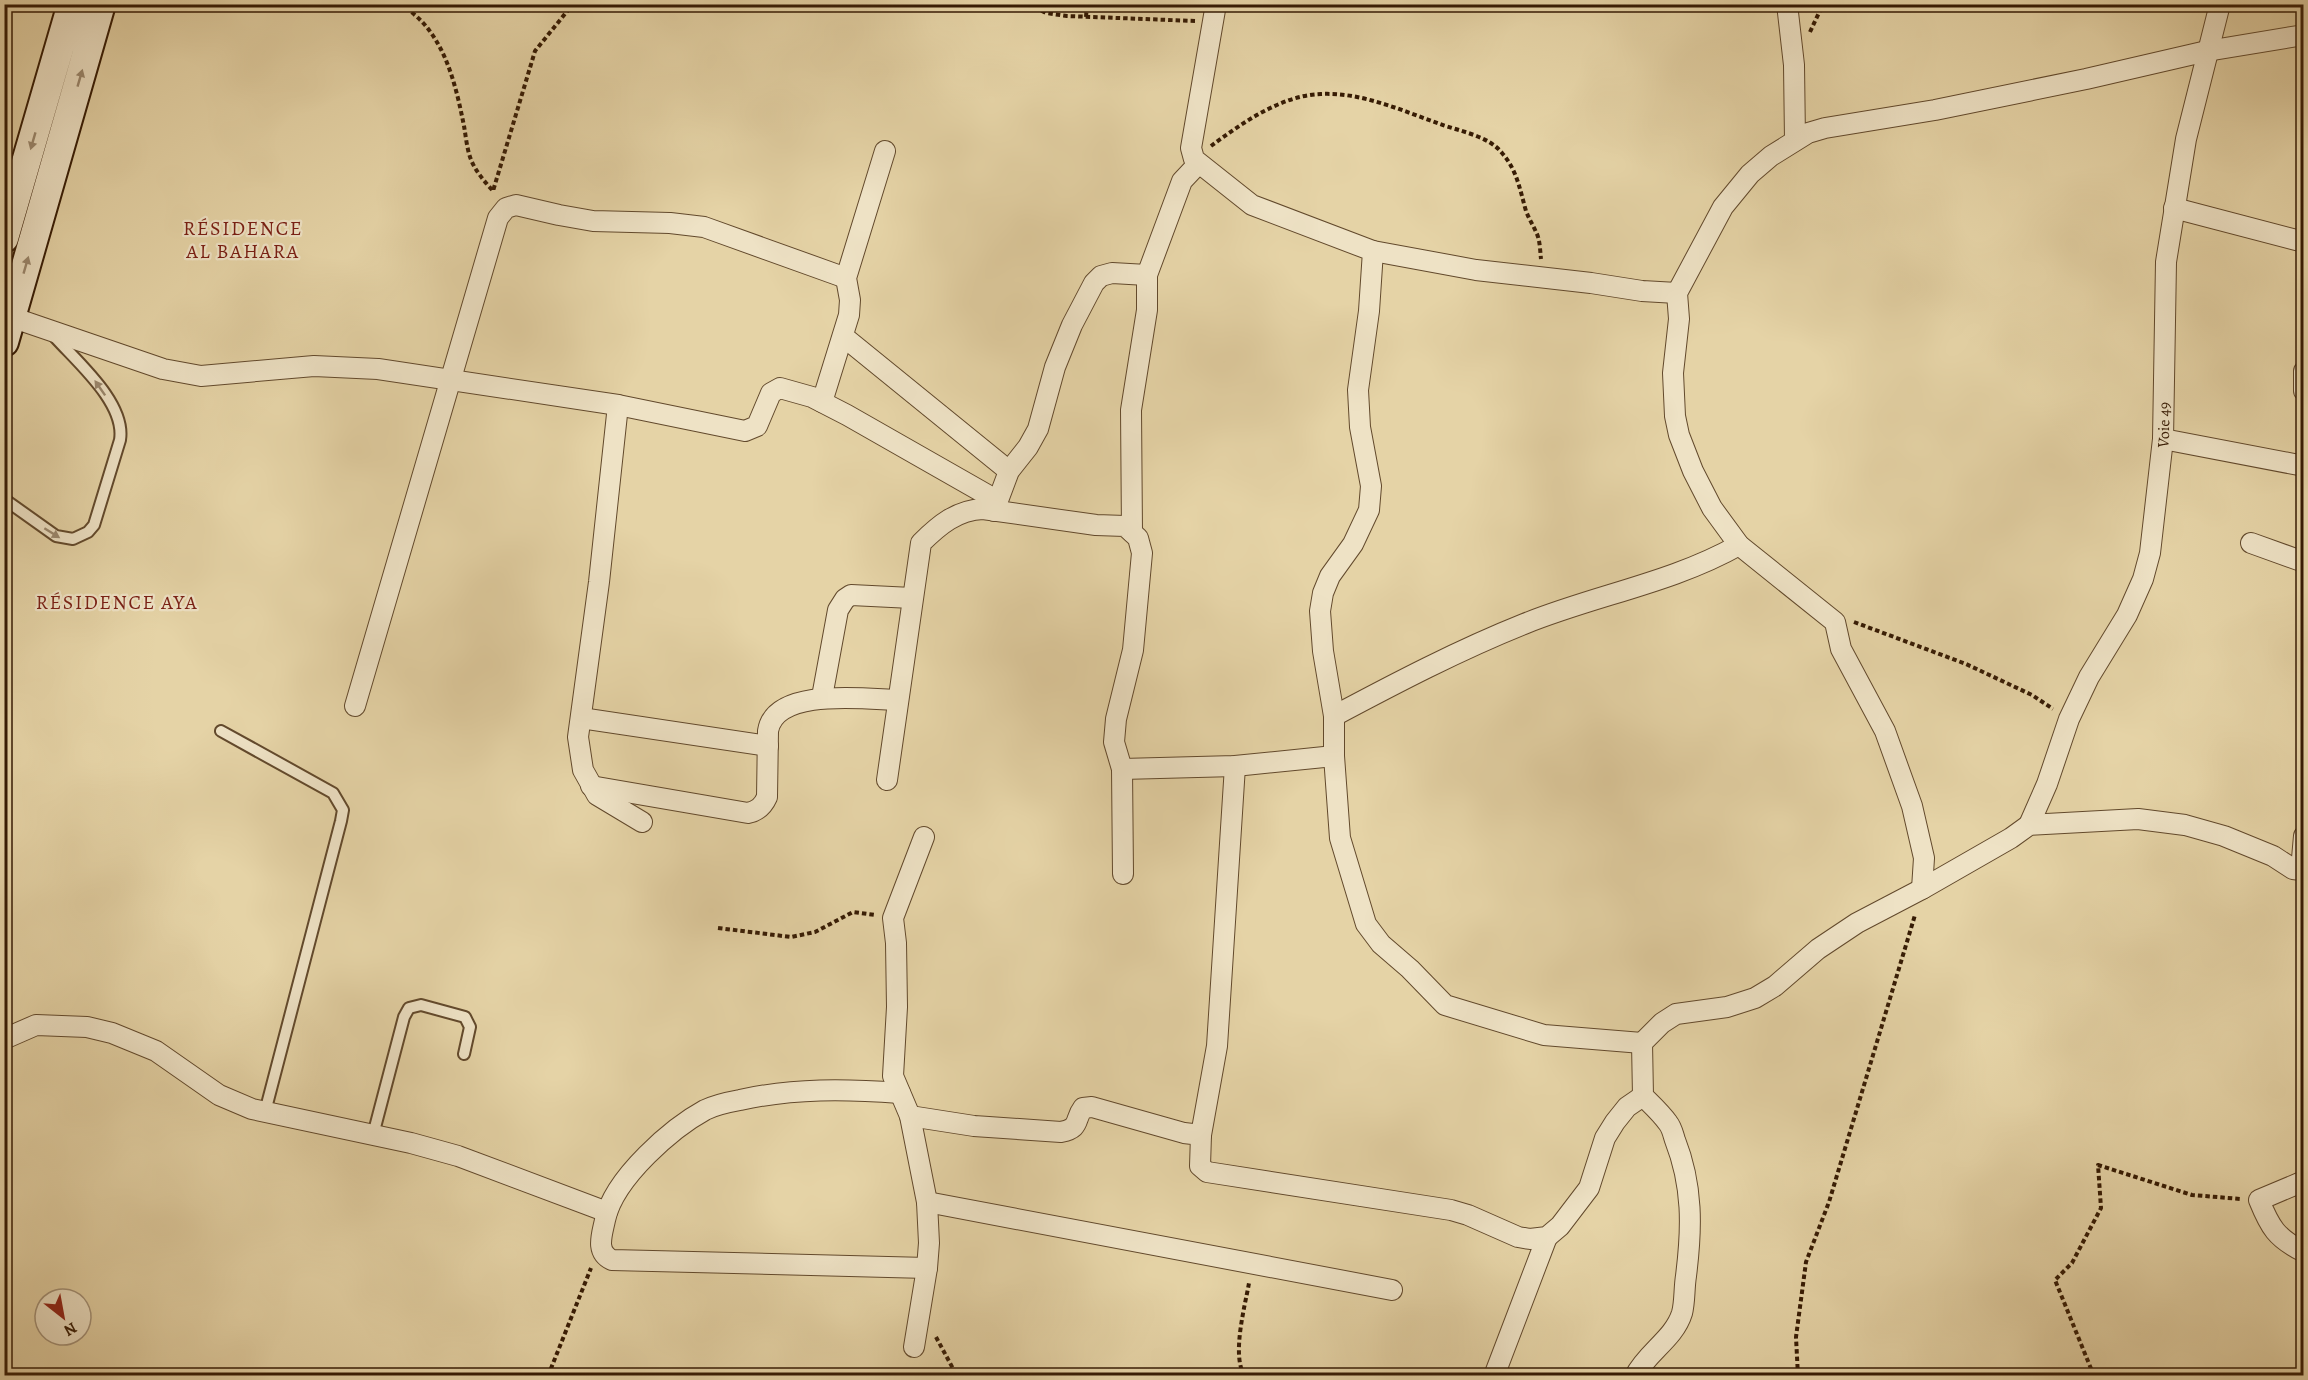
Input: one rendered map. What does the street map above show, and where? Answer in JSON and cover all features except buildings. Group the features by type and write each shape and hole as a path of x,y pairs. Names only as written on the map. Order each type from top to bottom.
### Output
{"main road":[{"path":"4,238 72,4"},
{"path":"8,329 101,4"}],"street":[{"path":"1787,4 1794,65 1796,140"},
{"name":"Voie 49","path":"2029,825 2047,784 2069,719 2089,677 2127,615 2144,579 2155,520 2163,439 2166,262 2186,139 2220,4"},
{"path":"1214,13 1191,148 1196,162 1252,205 1373,251 1476,270 1642,291 1677,292"},
{"path":"1922,889 1924,858 1912,806 1885,731 1841,649 1834,622 1739,545 1712,508 1693,471 1679,435 1673,399 1678,319 1677,292 1723,207 1750,174 1771,156 1808,133 1935,110 2148,66 2207,51 2304,35"},
{"path":"822,402 849,315 850,300 846,278 885,151"},
{"path":"1132,532 1131,410 1147,310 1147,275 1182,181 1196,162"},
{"path":"355,706 498,218 502,212 516,205 593,221 670,223 704,227 846,278"},
{"path":"2174,207 2304,242"},
{"path":"1373,251 1369,311 1358,390 1360,427 1371,486 1369,510 1353,544 1330,576 1323,593 1320,611 1323,651 1334,716 1334,756 1340,838 1366,924 1381,944 1410,969 1445,1005 1544,1035 1642,1043"},
{"path":"996,506 1009,471 1028,447 1038,429 1055,367 1072,325 1094,283 1101,276 1112,273 1147,275"},
{"path":"8,329 48,330 182,374 221,375 283,367 346,366 618,405 745,430 757,426 771,393 777,389 812,397 822,402 996,506 1096,525 1125,526 1138,538 1142,561 1133,650 1116,719 1113,742 1122,769 1124,874"},
{"path":"844,337 1009,471"},
{"path":"2304,371 2304,392"},
{"path":"618,405 600,571 578,737 579,754 584,770 597,795 642,822"},
{"path":"2163,439 2304,466"},
{"path":"887,780 921,543 943,523 963,513 996,506"},
{"path":"2251,543 2304,562"},
{"path":"1334,716 1443,660 1516,627 1701,565 1739,545"},
{"path":"822,697 838,610 845,599 851,595 912,598"},
{"path":"591,786 748,813 759,809 767,797 769,726 774,717 792,706 822,697 897,700"},
{"path":"581,718 768,746"},
{"path":"1122,769 1235,766 1334,756"},
{"path":"1235,766 1217,1046 1201,1135 1200,1166 1207,1172 1451,1210 1468,1215 1518,1238 1547,1237"},
{"path":"1635,1376 1647,1358 1675,1326 1682,1312 1691,1225 1688,1178 1683,1157 1670,1125 1642,1096 1642,1043 1662,1023 1676,1014 1727,1007 1755,998 1775,986 1818,949 1857,923 2012,838 2029,825 2138,819 2185,825 2224,836 2273,856 2293,869 2301,870 2304,836"},
{"path":"914,1347 927,1268 929,1243 927,1202 910,1116 894,1076 897,1006 896,943 893,918 924,837"},
{"path":"4,1039 36,1024 87,1027 112,1033 156,1051 205,1086 235,1103 265,1112 458,1156 607,1212"},
{"path":"900,1093 851,1089 789,1091 707,1109 668,1136 640,1161 624,1181 607,1212 600,1246 603,1253 612,1260 927,1268"},
{"path":"1494,1376 1547,1237 1560,1226 1589,1188 1605,1138 1615,1122 1627,1107 1642,1096"},
{"path":"910,1116 975,1126 1061,1132 1071,1129 1076,1124 1083,1108 1092,1107 1184,1133 1201,1135"},
{"path":"2304,1181 2259,1200 2275,1233 2287,1244 2304,1252"},
{"path":"927,1202 1392,1290"}],"lane":[{"path":"4,499 56,536 64,539 81,537 94,525 120,440 120,422 117,413 96,382 48,330"},
{"path":"221,731 333,793 343,810 265,1112"},
{"path":"373,1135 404,1017 409,1008 421,1005 465,1017 470,1027 464,1054"}],"path":[{"path":"399,4 411,11 435,37 453,76 471,160 480,177 493,191 535,51 573,4"},
{"path":"1028,4 1056,15 1086,17 1214,13"},
{"path":"1086,17 1087,4"},
{"path":"1196,162 1232,131 1279,105 1301,96 1322,94 1353,97 1383,104 1481,139 1501,150 1512,166 1527,213 1537,233 1544,277"},
{"path":"1834,622 1858,623 1966,664 2032,695 2069,719"},
{"path":"1798,1376 1796,1337 1806,1262 1830,1202 1922,889"},
{"path":"718,928 791,937 815,932 853,912 893,918"},
{"path":"2094,1376 2055,1280 2072,1263 2101,1208 2098,1165 2192,1195 2259,1200"},
{"path":"548,1376 600,1246"},
{"path":"1245,1376 1239,1365 1239,1348 1252,1263"},
{"path":"920,1309 957,1376"}],"district":[{"name":"RÉSIDENCE AL BAHARA","path":"243,240"},
{"name":"RÉSIDENCE AYA","path":"117,602"}]}
